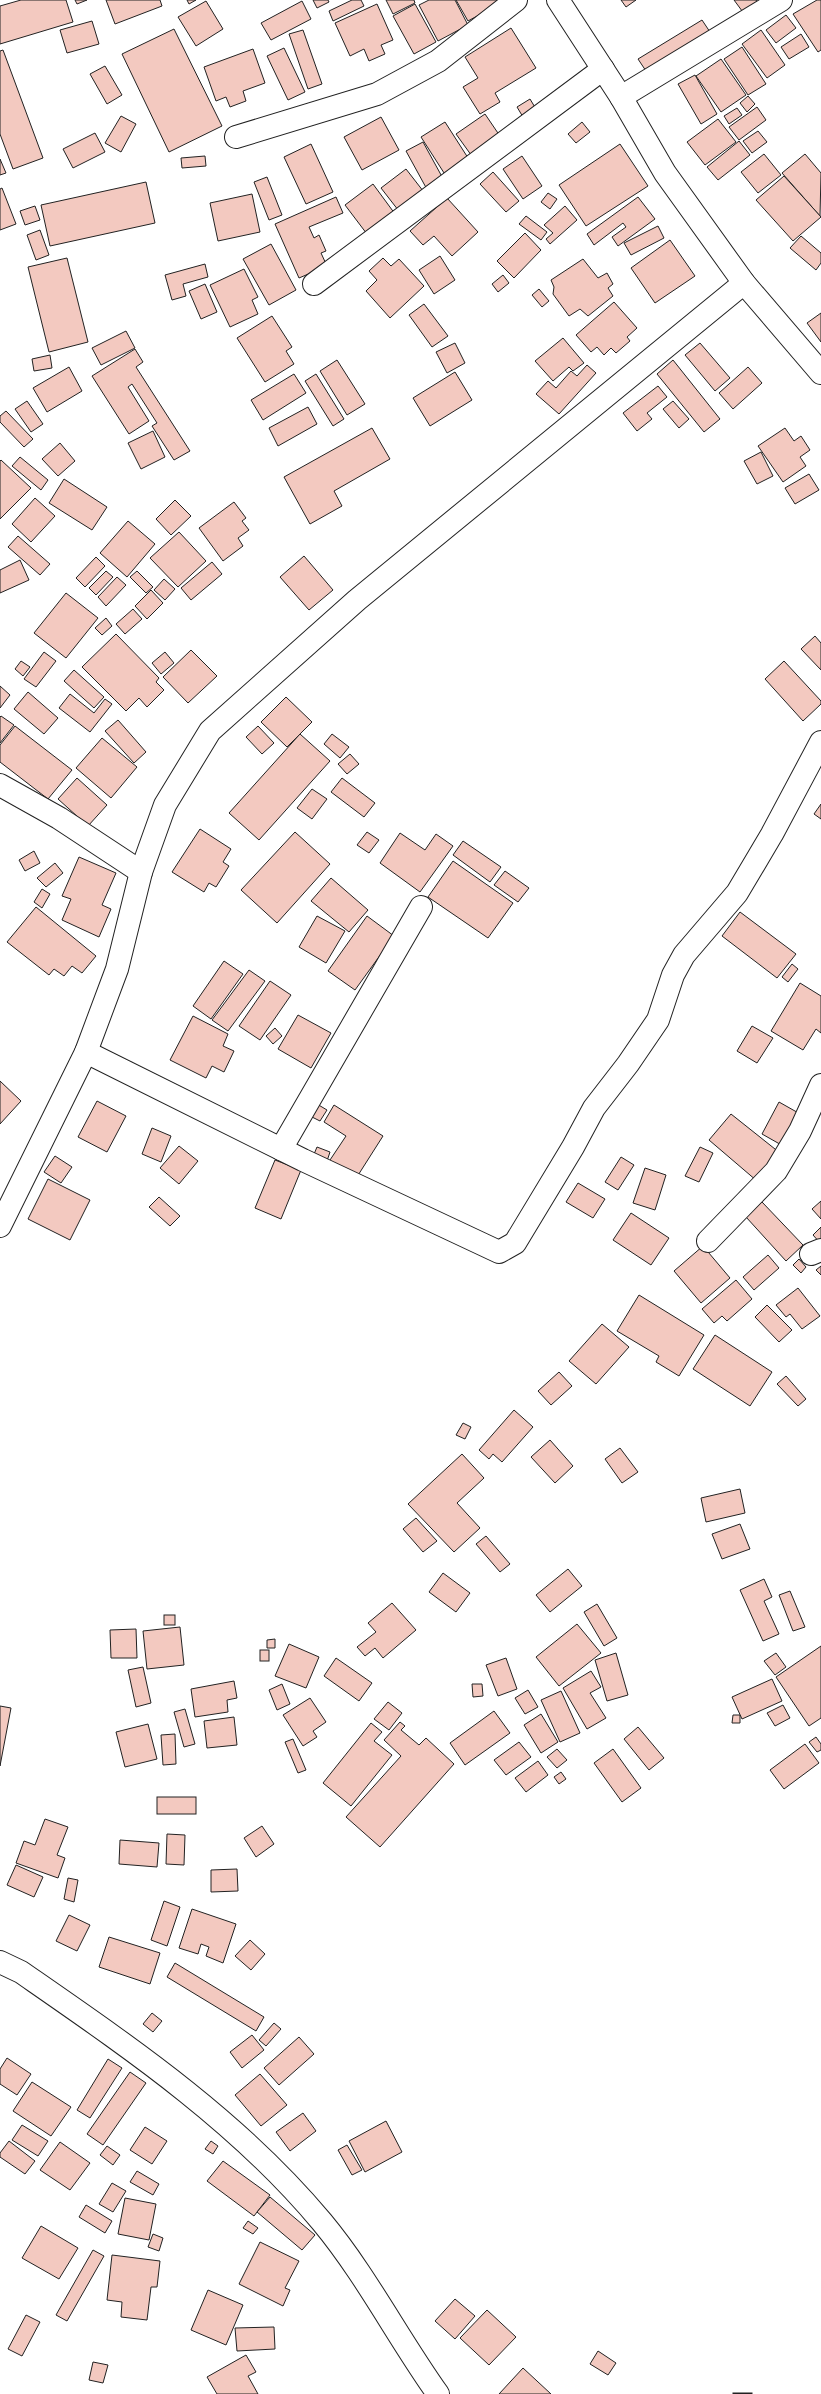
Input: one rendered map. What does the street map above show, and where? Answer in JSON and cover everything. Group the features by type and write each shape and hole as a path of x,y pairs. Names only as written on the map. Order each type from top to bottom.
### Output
{"street":[{"path":"236,137 377,94 438,61 516,0"},
{"path":"558,0 621,97 665,173 744,283 817,360"},
{"path":"621,97 781,0"},
{"path":"314,284 603,69"},
{"path":"0,1226 86,1052 117,969 142,872 165,805 210,731 357,600 744,283"},
{"path":"86,1052 281,1149 499,1252 515,1243 573,1147 594,1108 628,1064 658,1020 673,975 684,955 737,893 821,742"},
{"path":"0,785 59,818 142,872"},
{"path":"281,1149 421,907"},
{"path":"708,1241 776,1171 800,1131 821,1085"},
{"path":"0,1962 21,1972 163,2071 267,2160 322,2222 376,2296 419,2367 438,2394"}],"building":[{"path":"21,0 66,0 73,22 0,44 0,6"},
{"path":"75,0 87,0 77,4"},
{"path":"106,0 160,0 162,6 115,24"},
{"path":"187,0 196,0 189,4"},
{"path":"313,0 328,0 329,2 317,8"},
{"path":"352,0 361,0 364,6 333,21 329,11"},
{"path":"386,0 414,0 415,3 393,14"},
{"path":"429,0 455,0 468,25 438,41 419,5"},
{"path":"456,0 497,0 499,4 468,21"},
{"path":"621,0 636,0 626,7"},
{"path":"734,0 756,0 762,8 748,19"},
{"path":"817,0 821,0 821,50 818,52 793,14"},
{"path":"206,1 223,29 196,46 178,17"},
{"path":"302,1 311,19 271,40 261,23"},
{"path":"377,4 393,40 381,45 385,54 369,61 364,49 350,56 335,23"},
{"path":"415,4 436,42 414,54 393,16"},
{"path":"786,15 796,28 776,43 766,30"},
{"path":"702,20 714,38 650,77 638,59"},
{"path":"92,21 99,44 67,53 60,30"},
{"path":"511,28 536,68 495,93 500,102 480,114 463,87 478,78 465,57"},
{"path":"174,29 222,126 169,152 122,54"},
{"path":"303,30 322,84 308,89 289,34"},
{"path":"761,30 785,65 767,78 742,44"},
{"path":"801,34 809,47 789,59 781,47"},
{"path":"742,47 766,84 748,95 724,59"},
{"path":"284,48 305,92 288,100 267,56"},
{"path":"253,49 265,83 243,91 246,101 230,107 226,97 216,101 204,67"},
{"path":"3,50 43,158 13,169 0,134 0,51"},
{"path":"721,59 746,95 721,112 696,76"},
{"path":"105,66 122,95 107,104 90,74"},
{"path":"695,75 717,114 701,124 678,84"},
{"path":"748,96 755,104 747,112 740,103"},
{"path":"530,99 542,119 529,127 517,107"},
{"path":"757,107 766,120 739,140 729,127"},
{"path":"737,108 742,115 729,124 724,116"},
{"path":"485,114 502,139 474,159 456,134"},
{"path":"121,116 136,124 121,152 105,143"},
{"path":"381,117 399,150 362,170 344,137"},
{"path":"718,119 736,142 705,165 687,142"},
{"path":"445,122 470,161 446,176 421,137"},
{"path":"582,122 590,132 576,143 568,134"},
{"path":"758,131 767,142 752,153 743,141"},
{"path":"95,133 105,152 73,168 63,149"},
{"path":"739,141 750,155 718,180 707,167"},
{"path":"423,142 446,184 429,193 406,151"},
{"path":"311,144 333,192 306,204 284,157"},
{"path":"620,144 648,186 586,226 559,185"},
{"path":"764,154 781,175 758,193 741,172"},
{"path":"805,154 821,173 820,216 782,173"},
{"path":"205,156 206,166 182,168 181,158"},
{"path":"522,156 542,186 523,199 503,169"},
{"path":"0,159 6,173 0,175"},
{"path":"406,169 427,196 402,215 381,188"},
{"path":"493,172 519,201 506,212 480,184"},
{"path":"784,176 821,217 793,241 756,200"},
{"path":"267,177 282,215 269,220 254,182"},
{"path":"146,182 155,223 50,246 41,205"},
{"path":"373,184 398,218 370,238 345,205"},
{"path":"2,188 16,224 0,230 0,189"},
{"path":"548,193 557,199 550,209 541,202"},
{"path":"252,194 260,232 218,241 210,203"},
{"path":"336,197 343,213 309,227 314,238 319,235 326,251 321,253 327,266 299,278 275,224"},
{"path":"638,197 655,219 618,246 612,237 626,227 623,223 594,245 587,234"},
{"path":"447,198 478,232 452,256 434,236 423,245 410,231"},
{"path":"35,206 40,220 25,225 20,211"},
{"path":"565,206 577,220 550,244 546,239 553,233 544,225"},
{"path":"526,216 547,232 541,240 519,224"},
{"path":"658,226 664,238 631,255 624,243"},
{"path":"40,230 49,255 36,260 27,235"},
{"path":"525,233 541,250 514,278 497,261"},
{"path":"801,236 821,253 821,263 816,270 790,248"},
{"path":"670,240 695,276 655,303 631,268"},
{"path":"271,244 296,290 269,305 243,259"},
{"path":"440,256 455,280 434,294 419,270"},
{"path":"67,258 88,342 49,352 28,267"},
{"path":"383,258 391,266 399,259 424,286 390,318 366,291 377,280 369,271"},
{"path":"583,259 598,278 607,273 613,284 608,288 613,296 588,316 580,309 569,316 553,294 554,287 551,280"},
{"path":"205,264 208,277 183,284 186,296 172,300 165,275"},
{"path":"244,269 258,297 252,300 258,314 230,327 210,285"},
{"path":"503,275 509,283 498,292 492,284"},
{"path":"205,284 217,312 201,319 189,291"},
{"path":"539,289 549,301 542,307 532,295"},
{"path":"614,302 637,328 627,337 630,341 616,353 611,348 604,355 597,347 591,352 576,335"},
{"path":"424,304 448,336 432,347 409,315"},
{"path":"821,313 821,342 807,323"},
{"path":"272,316 292,347 286,351 294,364 265,382 237,338"},
{"path":"126,331 135,348 101,365 92,348"},
{"path":"563,338 584,363 573,371 569,367 553,381 535,361"},
{"path":"455,343 465,363 447,373 436,352"},
{"path":"700,343 730,378 715,391 685,355"},
{"path":"135,349 143,362 136,367 190,451 174,460 152,426 157,423 132,384 128,387 149,421 129,434 92,376"},
{"path":"50,355 52,368 34,371 32,359"},
{"path":"337,360 365,404 347,415 320,371"},
{"path":"673,360 720,419 704,432 657,374"},
{"path":"587,365 596,373 559,414 536,394 548,381 556,388 571,371 577,376"},
{"path":"69,367 82,391 47,412 33,388"},
{"path":"748,367 762,383 733,409 719,393"},
{"path":"455,372 472,400 430,426 413,398"},
{"path":"294,374 306,393 263,420 251,400"},
{"path":"316,374 344,419 333,426 305,381"},
{"path":"658,386 667,397 647,413 652,419 637,431 623,413"},
{"path":"27,401 43,424 31,432 15,409"},
{"path":"673,401 689,419 679,428 663,409"},
{"path":"308,407 317,424 278,446 269,428"},
{"path":"6,411 33,439 24,447 0,422 0,416"},
{"path":"372,428 390,459 334,491 342,506 310,524 284,477"},
{"path":"785,428 794,441 801,436 810,450 800,457 806,466 783,482 758,446"},
{"path":"153,431 165,457 141,469 128,443"},
{"path":"60,443 75,461 58,476 42,459"},
{"path":"761,452 773,476 757,484 744,461"},
{"path":"20,457 48,480 41,490 12,466"},
{"path":"1,460 31,488 0,519 0,461"},
{"path":"809,474 819,490 795,504 785,488"},
{"path":"64,479 107,507 92,530 49,503"},
{"path":"35,498 55,516 31,542 12,524"},
{"path":"175,500 191,516 171,535 156,519"},
{"path":"234,502 246,518 242,521 249,530 238,538 243,546 223,561 199,528"},
{"path":"128,521 155,544 127,577 100,553"},
{"path":"179,532 206,561 178,587 150,558"},
{"path":"18,536 50,564 40,575 8,547"},
{"path":"304,556 333,590 309,610 280,577"},
{"path":"96,557 105,566 85,587 76,578"},
{"path":"20,560 29,580 0,593 0,570"},
{"path":"212,562 222,574 191,600 181,588"},
{"path":"106,571 113,577 96,595 89,588"},
{"path":"137,571 153,587 146,593 130,577"},
{"path":"117,577 126,585 106,606 98,597"},
{"path":"164,579 175,589 165,600 154,590"},
{"path":"151,590 163,603 147,619 135,606"},
{"path":"66,593 98,618 66,658 34,633"},
{"path":"133,609 142,619 125,634 116,624"},
{"path":"106,618 112,626 102,635 95,628"},
{"path":"116,634 159,678 156,682 164,690 147,707 139,698 126,711 82,667"},
{"path":"815,636 821,643 821,670 801,649"},
{"path":"191,650 217,676 188,703 163,677"},
{"path":"44,652 56,661 36,687 24,679"},
{"path":"165,652 174,663 161,674 152,663"},
{"path":"21,661 30,667 23,676 15,669"},
{"path":"784,661 821,701 821,704 803,721 765,679"},
{"path":"74,670 104,697 94,708 64,681"},
{"path":"0,686 10,695 0,708"},
{"path":"28,692 58,718 44,734 14,709"},
{"path":"70,694 94,713 105,699 112,704 90,732 59,708"},
{"path":"286,697 312,722 287,747 261,722"},
{"path":"1,716 14,725 0,743 0,717"},
{"path":"118,720 146,752 134,763 105,731"},
{"path":"15,726 72,770 48,799 0,762 0,745"},
{"path":"258,726 274,743 262,754 246,737"},
{"path":"300,734 330,761 259,840 229,813"},
{"path":"332,734 349,747 340,758 324,744"},
{"path":"102,738 137,767 111,798 76,768"},
{"path":"350,754 359,764 347,774 338,764"},
{"path":"77,778 107,805 88,826 58,799"},
{"path":"342,778 375,803 364,817 331,792"},
{"path":"312,789 327,799 312,819 297,808"},
{"path":"821,804 821,819 814,814"},
{"path":"200,829 231,849 223,862 229,866 216,887 209,883 204,892 172,872"},
{"path":"295,832 330,864 277,923 241,890"},
{"path":"367,832 379,840 369,853 357,845"},
{"path":"400,833 425,850 436,834 453,846 420,892 380,863"},
{"path":"463,841 501,867 490,882 453,855"},
{"path":"34,851 40,863 25,871 19,860"},
{"path":"79,857 116,873 102,905 111,909 99,937 62,920 71,899 62,896"},
{"path":"453,861 513,903 488,938 428,897"},
{"path":"55,863 63,873 46,887 37,878"},
{"path":"505,871 529,888 518,902 494,885"},
{"path":"331,878 368,910 349,932 311,901"},
{"path":"42,889 50,894 42,908 34,902"},
{"path":"36,907 96,956 82,973 72,966 64,976 54,969 49,975 7,942"},
{"path":"740,912 796,954 777,978 722,936"},
{"path":"317,916 345,931 326,963 299,947"},
{"path":"367,916 394,936 355,990 328,971"},
{"path":"224,961 243,974 211,1019 193,1006"},
{"path":"792,964 798,969 788,982 782,977"},
{"path":"249,970 265,981 228,1031 212,1020"},
{"path":"270,981 291,995 260,1040 239,1026"},
{"path":"800,983 821,996 821,1033 816,1029 803,1050 771,1031"},
{"path":"298,1015 331,1033 311,1068 278,1049"},
{"path":"193,1016 228,1034 223,1046 234,1051 224,1072 212,1066 206,1078 170,1060"},
{"path":"752,1026 773,1038 757,1063 737,1051"},
{"path":"275,1028 282,1036 273,1044 266,1036"},
{"path":"0,1081 21,1101 0,1124"},
{"path":"97,1101 126,1116 107,1152 78,1137"},
{"path":"779,1102 802,1115 785,1147 762,1134"},
{"path":"317,1104 327,1110 320,1121 310,1116"},
{"path":"334,1105 383,1136 355,1180 328,1163 346,1136 324,1122"},
{"path":"731,1114 780,1153 757,1181 709,1140"},
{"path":"152,1128 171,1136 161,1162 142,1154"},
{"path":"179,1146 198,1161 179,1184 160,1168"},
{"path":"317,1147 330,1152 326,1164 312,1159"},
{"path":"700,1147 713,1153 699,1182 685,1176"},
{"path":"55,1156 72,1167 61,1183 44,1172"},
{"path":"621,1157 634,1165 618,1190 605,1182"},
{"path":"275,1160 301,1170 281,1219 255,1208"},
{"path":"645,1168 666,1175 655,1210 633,1203"},
{"path":"48,1179 90,1200 70,1240 28,1219"},
{"path":"578,1183 605,1199 593,1218 566,1202"},
{"path":"159,1197 180,1216 170,1226 149,1207"},
{"path":"821,1201 821,1219 812,1209"},
{"path":"762,1202 803,1245 786,1261 746,1217"},
{"path":"631,1213 669,1238 651,1265 613,1240"},
{"path":"821,1227 821,1244 813,1235"},
{"path":"703,1246 730,1278 701,1303 674,1271"},
{"path":"768,1255 779,1268 754,1290 743,1277"},
{"path":"799,1259 806,1267 801,1273 793,1265"},
{"path":"821,1266 821,1275 816,1270"},
{"path":"736,1280 752,1299 727,1321 722,1316 714,1323 702,1309"},
{"path":"798,1288 820,1316 802,1329 790,1314 786,1317 776,1305"},
{"path":"639,1295 704,1335 679,1376 656,1362 659,1356 617,1331"},
{"path":"767,1305 792,1330 779,1342 755,1317"},
{"path":"602,1324 629,1347 596,1384 569,1361"},
{"path":"715,1335 772,1372 750,1406 693,1369"},
{"path":"559,1372 572,1386 551,1405 538,1391"},
{"path":"786,1376 806,1399 798,1406 777,1384"},
{"path":"514,1410 533,1427 502,1462 493,1454 489,1459 479,1450"},
{"path":"463,1423 471,1427 465,1439 456,1435"},
{"path":"550,1440 573,1466 555,1483 531,1457"},
{"path":"620,1448 638,1472 622,1483 605,1459"},
{"path":"462,1454 484,1478 457,1503 480,1528 454,1552 408,1504"},
{"path":"740,1489 745,1513 706,1522 701,1498"},
{"path":"416,1518 437,1541 423,1552 403,1529"},
{"path":"740,1524 750,1549 722,1559 712,1534"},
{"path":"486,1536 510,1564 500,1572 476,1544"},
{"path":"568,1569 582,1586 550,1612 536,1595"},
{"path":"443,1573 470,1593 456,1612 429,1592"},
{"path":"764,1579 772,1597 764,1601 779,1634 763,1641 740,1590"},
{"path":"790,1591 805,1627 793,1631 779,1595"},
{"path":"392,1603 416,1630 383,1658 375,1648 365,1656 357,1647 376,1632 368,1623"},
{"path":"597,1604 617,1638 604,1646 584,1612"},
{"path":"164,1615 175,1615 175,1625 164,1625"},
{"path":"577,1624 601,1653 559,1686 536,1657"},
{"path":"180,1627 184,1665 147,1669 143,1631"},
{"path":"136,1629 137,1658 111,1658 110,1630"},
{"path":"275,1639 275,1648 267,1648 267,1640"},
{"path":"289,1644 319,1657 306,1688 275,1676"},
{"path":"821,1646 821,1718 809,1726 776,1677"},
{"path":"260,1650 269,1650 269,1661 260,1661"},
{"path":"616,1653 628,1695 607,1701 595,1660"},
{"path":"776,1653 786,1667 775,1675 764,1661"},
{"path":"336,1658 372,1683 359,1701 324,1676"},
{"path":"506,1658 517,1689 498,1696 486,1665"},
{"path":"143,1667 151,1703 136,1707 128,1670"},
{"path":"591,1671 601,1687 590,1693 606,1718 587,1729 563,1688"},
{"path":"772,1679 782,1701 742,1719 732,1697"},
{"path":"234,1681 237,1698 227,1700 228,1712 195,1717 191,1689"},
{"path":"282,1684 290,1704 277,1710 269,1690"},
{"path":"472,1684 482,1684 483,1696 473,1697"},
{"path":"528,1690 538,1707 525,1714 515,1698"},
{"path":"561,1691 580,1733 560,1742 541,1700"},
{"path":"310,1698 326,1722 313,1731 317,1737 303,1746 283,1715"},
{"path":"388,1702 402,1713 389,1730 374,1719"},
{"path":"783,1705 790,1718 775,1726 767,1713"},
{"path":"0,1706 11,1708 0,1766"},
{"path":"185,1709 195,1744 184,1747 174,1712"},
{"path":"494,1711 510,1733 465,1765 450,1743"},
{"path":"541,1714 558,1742 541,1753 524,1725"},
{"path":"733,1715 740,1715 740,1723 732,1723"},
{"path":"234,1717 237,1745 207,1748 204,1721"},
{"path":"400,1722 405,1726 401,1730 419,1745 426,1738 454,1764 380,1847 346,1817 401,1756 384,1740"},
{"path":"371,1723 382,1732 374,1741 392,1755 351,1806 323,1783"},
{"path":"148,1724 157,1759 125,1767 116,1732"},
{"path":"638,1727 664,1758 649,1770 624,1739"},
{"path":"175,1734 176,1764 163,1765 161,1735"},
{"path":"816,1737 821,1744 821,1750 817,1752 809,1742"},
{"path":"293,1739 306,1770 298,1773 285,1742"},
{"path":"519,1742 531,1757 506,1775 494,1760"},
{"path":"805,1744 819,1763 784,1789 770,1770"},
{"path":"557,1749 567,1760 557,1768 547,1757"},
{"path":"613,1749 641,1788 622,1802 594,1763"},
{"path":"538,1761 548,1775 526,1792 515,1778"},
{"path":"561,1772 566,1779 559,1784 554,1777"},
{"path":"157,1797 196,1797 196,1814 157,1814"},
{"path":"45,1819 68,1827 57,1855 65,1858 58,1878 16,1863 24,1841 35,1845"},
{"path":"262,1826 274,1844 256,1857 244,1838"},
{"path":"167,1834 185,1835 184,1865 166,1864"},
{"path":"120,1840 159,1843 157,1867 119,1864"},
{"path":"16,1865 43,1877 34,1897 7,1885"},
{"path":"237,1869 238,1891 211,1892 211,1870"},
{"path":"68,1878 78,1880 74,1902 64,1899"},
{"path":"164,1901 180,1907 167,1946 151,1940"},
{"path":"192,1909 236,1924 223,1963 206,1956 209,1947 201,1944 198,1954 179,1948"},
{"path":"69,1915 90,1925 77,1951 56,1941"},
{"path":"109,1937 160,1953 150,1984 99,1967"},
{"path":"250,1940 265,1954 251,1970 235,1956"},
{"path":"175,1963 264,2017 256,2031 167,1977"},
{"path":"152,2013 162,2021 153,2032 143,2024"},
{"path":"274,2023 281,2029 266,2046 259,2040"},
{"path":"252,2035 264,2050 242,2068 230,2052"},
{"path":"299,2037 314,2054 279,2085 264,2068"},
{"path":"7,2058 31,2074 17,2095 0,2084 0,2069"},
{"path":"108,2059 122,2068 90,2118 77,2110"},
{"path":"130,2072 146,2083 103,2145 87,2134"},
{"path":"260,2074 287,2105 261,2126 235,2095"},
{"path":"32,2082 71,2107 51,2136 13,2111"},
{"path":"303,2113 316,2131 290,2151 276,2132"},
{"path":"386,2121 402,2152 365,2172 349,2141"},
{"path":"22,2125 48,2141 38,2156 12,2140"},
{"path":"145,2127 167,2141 152,2164 130,2150"},
{"path":"9,2141 35,2161 25,2174 0,2157 0,2153"},
{"path":"211,2141 218,2146 213,2154 205,2149"},
{"path":"60,2142 90,2163 70,2190 40,2170"},
{"path":"347,2145 362,2170 352,2175 338,2150"},
{"path":"107,2146 120,2155 113,2165 100,2155"},
{"path":"223,2161 270,2195 254,2216 207,2181"},
{"path":"137,2171 159,2184 153,2195 130,2182"},
{"path":"112,2183 126,2191 113,2212 99,2204"},
{"path":"270,2197 315,2235 302,2250 257,2212"},
{"path":"125,2198 156,2204 149,2240 118,2234"},
{"path":"86,2205 112,2221 105,2233 79,2217"},
{"path":"248,2221 258,2228 253,2234 243,2228"},
{"path":"41,2226 78,2248 59,2279 22,2258"},
{"path":"153,2234 163,2238 159,2251 148,2247"},
{"path":"260,2242 299,2261 285,2288 290,2290 283,2306 239,2284"},
{"path":"93,2250 104,2256 67,2321 56,2315"},
{"path":"112,2255 160,2261 157,2287 151,2287 147,2320 121,2317 122,2302 107,2300"},
{"path":"208,2290 243,2305 226,2345 191,2330"},
{"path":"455,2299 475,2316 455,2339 435,2321"},
{"path":"487,2310 516,2337 489,2365 460,2338"},
{"path":"26,2315 40,2322 22,2356 8,2349"},
{"path":"274,2327 275,2349 237,2351 235,2328"},
{"path":"598,2351 616,2363 608,2375 590,2364"},
{"path":"246,2355 256,2372 248,2376 258,2394 217,2394 207,2377"},
{"path":"93,2362 108,2365 103,2383 89,2380"},
{"path":"523,2368 551,2394 499,2394"},
{"path":"752,2393 752,2394 733,2394"}]}
